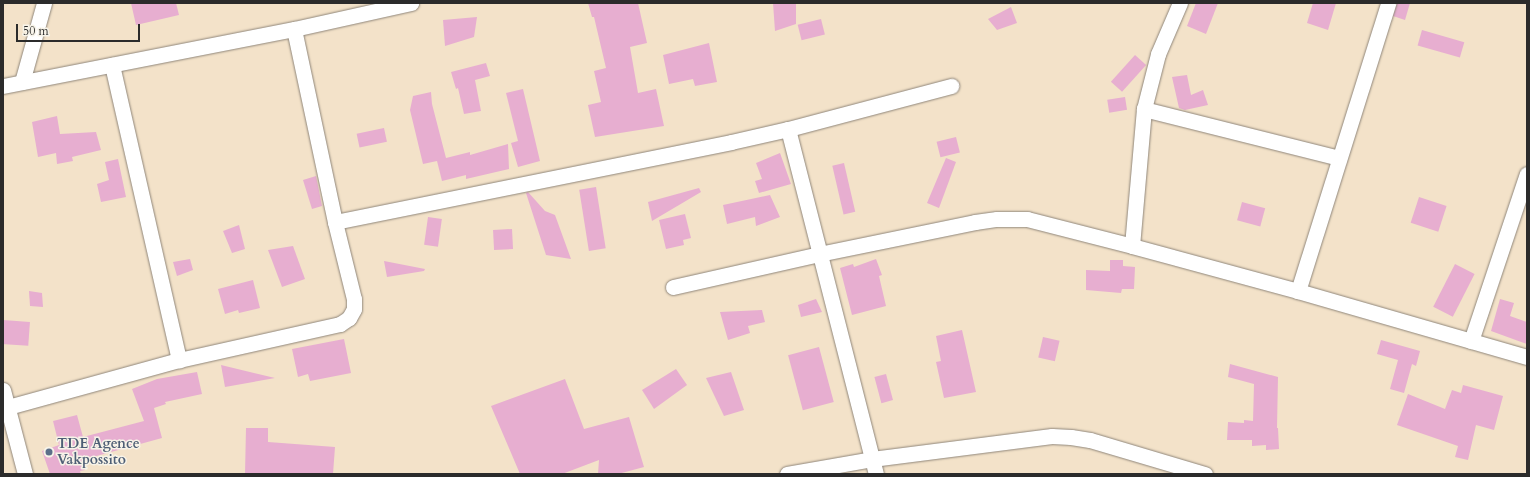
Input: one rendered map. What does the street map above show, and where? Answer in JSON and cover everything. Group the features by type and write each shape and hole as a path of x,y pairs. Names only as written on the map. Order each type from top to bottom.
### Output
{"street":[{"path":"22,82 44,3"},
{"path":"3,86 294,29 411,3"},
{"path":"1132,246 1144,109 1158,54 1180,3"},
{"path":"1298,291 1388,3"},
{"path":"8,407 179,360 340,324 350,318 354,309 354,299 335,222 294,29"},
{"path":"112,64 179,360"},
{"path":"335,222 788,129 951,86"},
{"path":"1144,109 1340,158"},
{"path":"788,129 876,474"},
{"path":"1471,341 1527,174"},
{"path":"673,288 819,254 975,222 997,219 1027,219 1298,291 1527,357"},
{"path":"3,390 25,474"},
{"path":"787,474 872,459 1023,439 1071,437 1090,440 1205,474"}],"building":[{"path":"131,3 176,3 179,15 136,25"},
{"path":"588,3 638,3 647,43 630,47 638,93 656,89 664,126 595,137 588,105 601,102 594,71 606,68 594,17 592,17"},
{"path":"773,3 796,3 796,24 775,31"},
{"path":"1196,3 1218,3 1206,34 1187,26"},
{"path":"1313,3 1336,3 1328,30 1307,23"},
{"path":"1397,3 1410,3 1405,20 1393,16"},
{"path":"1011,7 1017,23 997,30 988,19"},
{"path":"477,17 474,37 445,46 443,20"},
{"path":"821,19 825,35 802,40 798,25"},
{"path":"1422,30 1464,42 1460,58 1418,45"},
{"path":"709,43 717,82 695,86 693,79 669,84 663,55"},
{"path":"1135,55 1146,65 1122,92 1111,82"},
{"path":"486,63 490,76 475,80 481,111 464,114 458,88 456,89 451,72"},
{"path":"1187,75 1191,95 1203,90 1208,105 1185,110 1179,108 1172,77"},
{"path":"523,89 540,161 518,167 511,143 518,141 506,93"},
{"path":"431,92 432,104 446,158 470,152 470,155 508,144 509,169 466,179 466,175 442,181 437,161 423,164 410,110 413,96"},
{"path":"1125,97 1127,110 1109,113 1107,100"},
{"path":"57,116 60,134 96,132 101,150 72,157 73,161 57,164 56,153 38,157 32,122"},
{"path":"384,128 387,142 360,148 357,134"},
{"path":"956,137 960,153 940,157 937,142"},
{"path":"780,153 791,184 759,193 755,181 762,179 756,163"},
{"path":"946,158 956,162 939,208 927,203"},
{"path":"118,159 126,197 101,202 97,184 109,180 105,162"},
{"path":"844,163 855,212 844,214 832,166"},
{"path":"316,176 322,206 312,209 303,180"},
{"path":"596,187 606,248 589,251 579,190"},
{"path":"699,188 701,192 652,221 648,202"},
{"path":"528,192 545,211 555,215 571,259 546,255 526,193"},
{"path":"770,195 780,217 756,226 755,217 727,224 723,205"},
{"path":"1419,197 1447,206 1438,232 1411,223"},
{"path":"1242,202 1265,208 1260,227 1237,220"},
{"path":"685,214 691,238 683,240 684,245 666,249 659,220"},
{"path":"428,217 442,219 438,247 424,245"},
{"path":"239,225 245,249 232,253 223,231"},
{"path":"512,229 513,249 494,250 493,230"},
{"path":"293,246 305,279 282,287 268,250"},
{"path":"190,259 193,270 177,276 173,262"},
{"path":"876,259 882,275 879,276 886,306 852,315 840,268 853,264 854,267"},
{"path":"1110,260 1123,260 1123,266 1135,267 1134,289 1122,289 1121,293 1086,290 1086,270 1110,271"},
{"path":"384,261 425,269 424,271 387,277"},
{"path":"1455,264 1475,274 1453,317 1433,307"},
{"path":"253,280 260,308 239,313 238,310 225,314 218,289"},
{"path":"29,291 42,293 43,307 30,306"},
{"path":"816,299 822,312 801,317 798,305"},
{"path":"1500,299 1514,303 1510,316 1527,322 1527,344 1491,331"},
{"path":"762,310 765,322 748,326 750,333 728,340 720,312"},
{"path":"3,320 30,322 28,346 3,344"},
{"path":"962,330 976,392 944,398 936,362 941,361 936,336"},
{"path":"1043,337 1060,341 1055,361 1038,357"},
{"path":"344,339 351,373 310,381 308,374 298,377 292,349"},
{"path":"1381,340 1420,351 1416,366 1412,364 1404,393 1390,389 1398,360 1377,354"},
{"path":"819,347 834,402 803,410 788,355"},
{"path":"1230,364 1278,377 1277,428 1279,449 1266,450 1266,445 1252,446 1252,440 1227,440 1228,422 1244,423 1244,420 1253,421 1254,384 1228,377"},
{"path":"221,365 275,378 225,387"},
{"path":"676,369 687,385 654,409 642,390"},
{"path":"197,372 202,394 165,402 166,404 154,408 162,438 82,460 85,470 80,471 81,474 50,474 42,451 59,445 53,421 77,415 83,437 144,421 132,389 157,379"},
{"path":"731,372 744,410 724,416 706,378"},
{"path":"886,374 893,400 881,403 874,377"},
{"path":"565,379 584,429 629,417 644,467 618,474 598,474 599,460 562,474 520,474 491,406"},
{"path":"1463,385 1503,396 1494,430 1476,425 1468,460 1455,457 1458,446 1397,425 1408,394 1445,409 1452,390 1461,393"},
{"path":"246,428 268,428 268,442 335,447 333,474 245,474"}],"place":[{"name":"TDE Agence Vakpossito","path":"49,452"}]}
